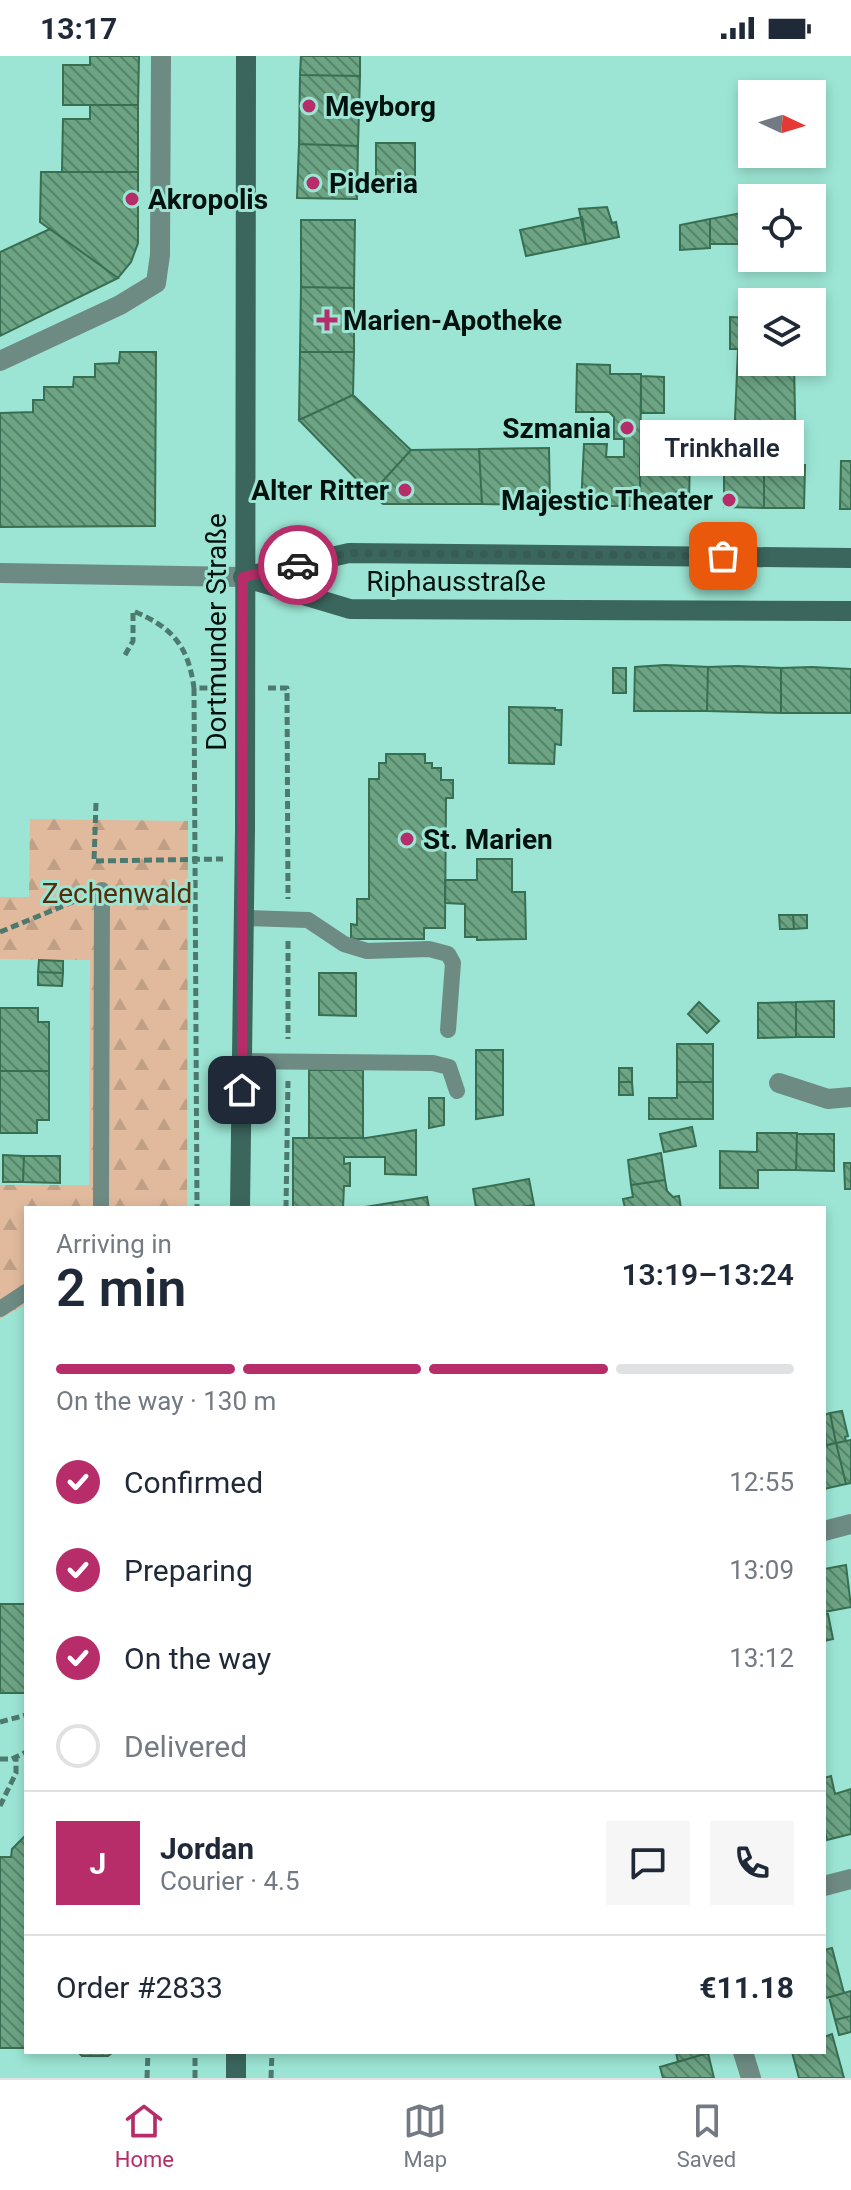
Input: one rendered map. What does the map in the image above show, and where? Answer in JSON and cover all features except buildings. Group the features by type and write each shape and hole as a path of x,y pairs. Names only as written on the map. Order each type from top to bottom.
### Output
{"street":[{"path":"0,361 120,305 156,283 160,255 161,56"},
{"name":"Dortmunder Straße","path":"240,1206 244,918 246,56"},
{"name":"Riphausstraße","path":"243,577 349,553 851,558"},
{"path":"0,573 243,577"},
{"name":"Riphausstraße","path":"243,577 350,609 851,611"},
{"path":"779,1083 828,1099 851,1097"},
{"path":"826,1530 851,1524"},
{"path":"826,1885 851,1879"},
{"path":"236,2054 236,2078"},
{"path":"744,2054 751,2078"}],"lane":[{"path":"101,1206 102,890"},
{"path":"244,918 308,920 344,944 367,951 429,949 448,954 453,963 448,1030"},
{"path":"242,1061 433,1063 449,1067 457,1091"},
{"path":"0,1309 24,1293"}],"path":[{"path":"194,688 197,1206"},
{"path":"96,803 94,861 244,859"},
{"path":"0,932 102,890 117,861"},
{"path":"0,1722 24,1716"},
{"path":"0,1759 24,1753"},
{"path":"0,1806 16,1773 16,1757"},
{"path":"147,2078 148,2054"},
{"path":"195,2054 195,2078"},
{"path":"271,2078 272,2054"}],"green space":[{"name":"Zechenwald","path":"30,819 188,821 187,1206 24,1206 24,1305 0,1319 0,1185 89,1185 90,960 0,959 0,897 29,897"}],"way so far":[{"path":"298,565 349,553 723,556"}],"place":[{"name":"Meyborg","path":"309,106"},
{"name":"Pideria","path":"313,183"},
{"name":"Akropolis","path":"132,199"},
{"name":"Marien-Apotheke","path":"327,320"},
{"name":"Szmania","path":"627,428"},
{"name":"Alter Ritter","path":"405,490"},
{"name":"Majestic Theater","path":"729,500"},
{"name":"Trinkhalle","path":"723,556"},
{"name":"St. Marien","path":"407,839"}],"route":[{"path":"242,1090 245,830 243,577 298,565"}]}
